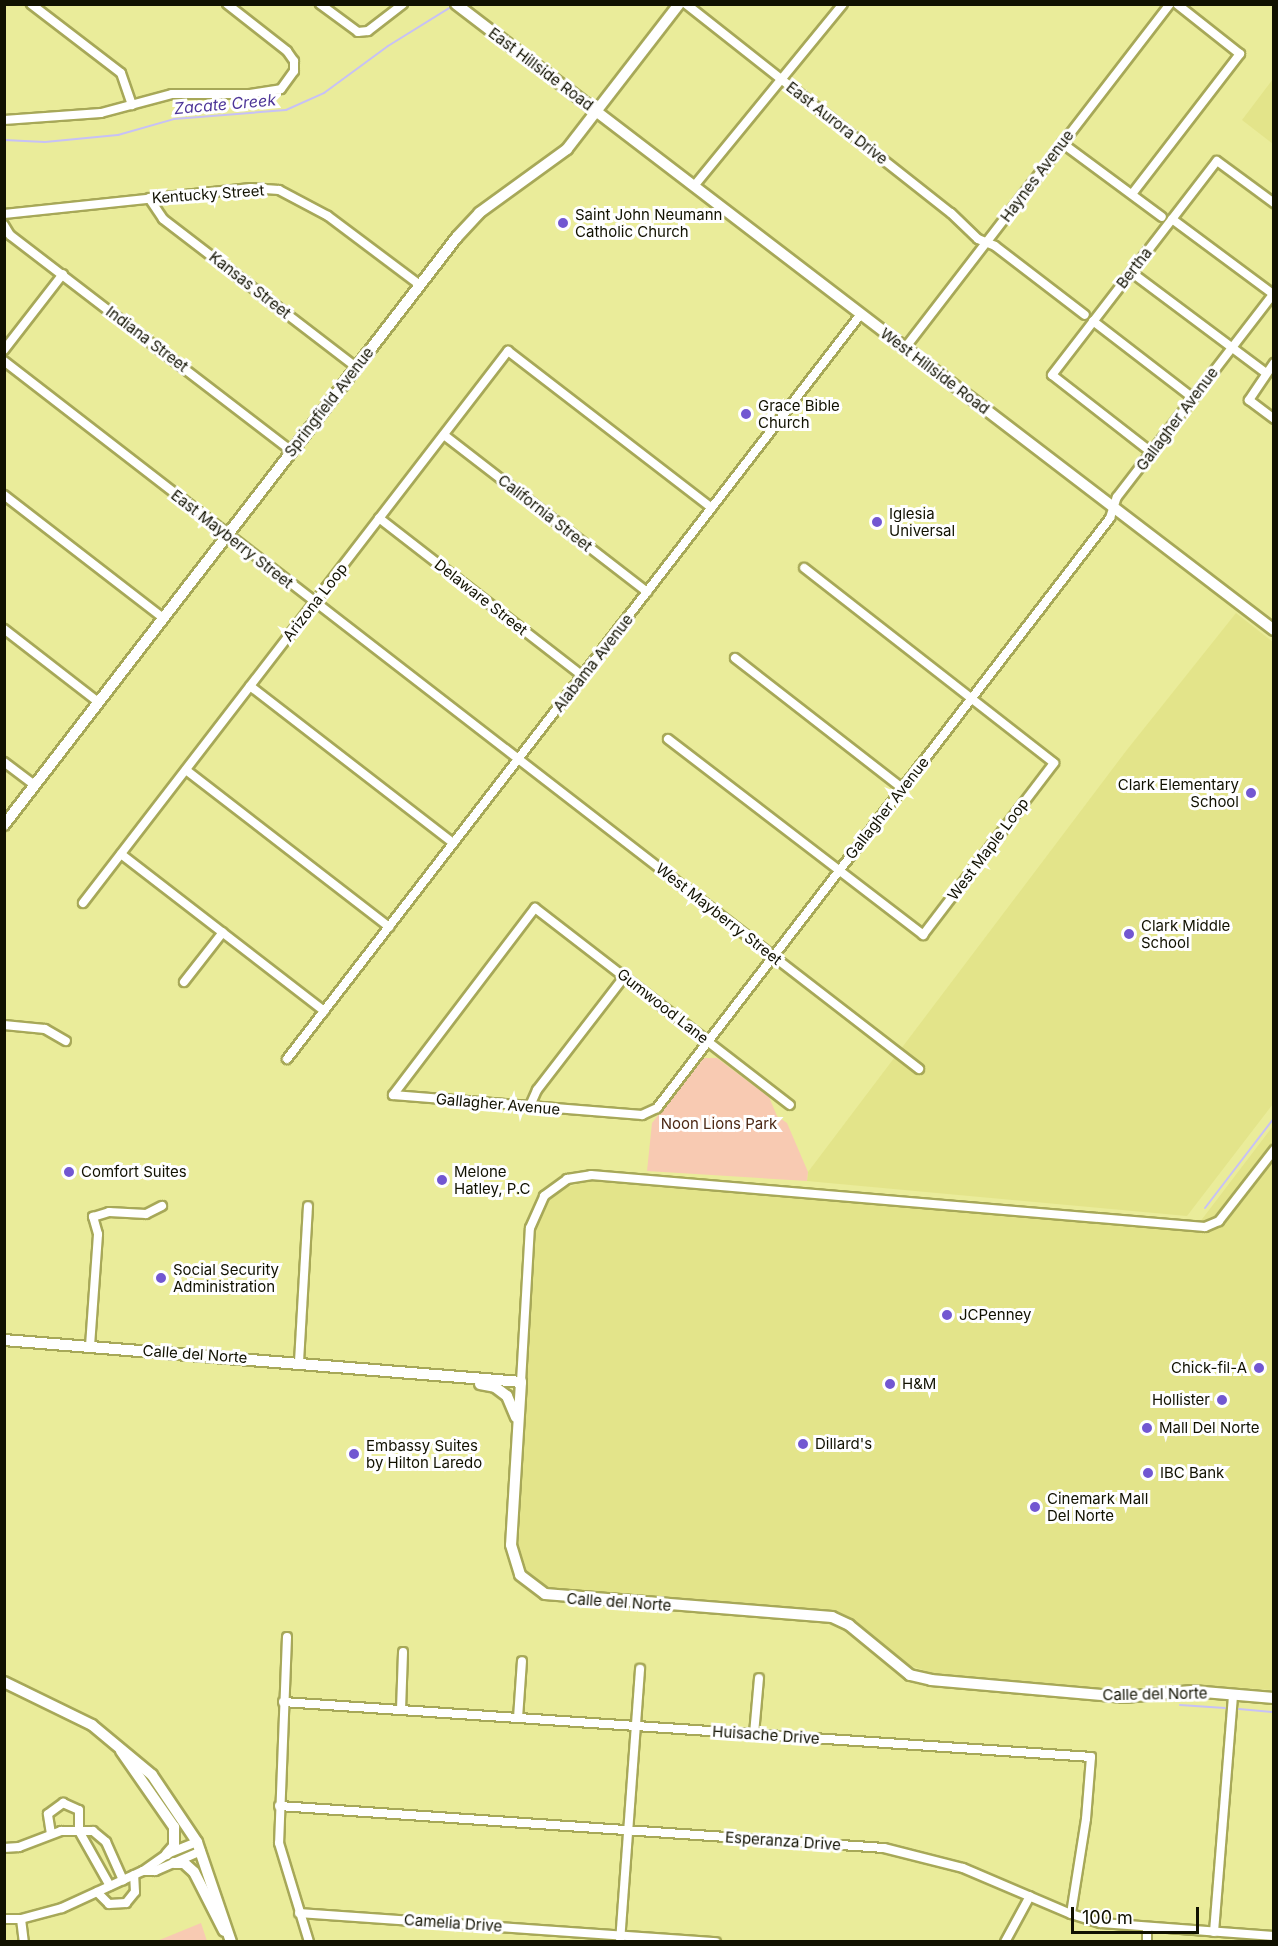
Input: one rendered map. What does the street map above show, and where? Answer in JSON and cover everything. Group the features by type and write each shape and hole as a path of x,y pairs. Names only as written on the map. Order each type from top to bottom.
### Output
{"street":[{"path":"32,4 121,73 132,105"},
{"path":"4,120 63,118 132,105 172,94 250,94 281,89 294,71 294,61 287,51 227,4"},
{"path":"320,4 358,32 368,31 403,4"},
{"name":"East Hillside Road","path":"456,4 597,112"},
{"name":"Springfield Avenue","path":"4,825 356,367 479,213 555,160 597,112 679,4"},
{"name":"East Aurora Drive","path":"686,4 951,213 978,239 987,242 1085,315"},
{"path":"694,186 843,4"},
{"name":"Haynes Avenue","path":"905,348 1170,4"},
{"path":"1132,194 1240,54 1177,4"},
{"name":"West Hillside Road","path":"597,112 1274,630"},
{"path":"1062,143 1162,217"},
{"name":"Bertha","path":"1151,452 1052,375 1217,161 1274,203"},
{"name":"Kentucky Street","path":"4,214 250,188 279,190 328,216 420,285"},
{"name":"Kansas Street","path":"149,198 163,219 356,367"},
{"path":"1172,219 1273,293"},
{"name":"Indiana Street","path":"4,225 10,234 292,450"},
{"path":"1131,272 1266,373"},
{"path":"4,350 63,274"},
{"name":"Gallagher Avenue","path":"393,1095 529,1108 650,1113 708,1041 1110,518 1117,497 1273,293"},
{"name":"Alabama Avenue","path":"287,1059 861,314"},
{"path":"1094,321 1193,398"},
{"name":"Arizona Loop","path":"83,903 508,351 712,508"},
{"name":"East Mayberry Street","path":"4,361 518,759"},
{"path":"1274,363 1249,400 1274,419"},
{"name":"California Street","path":"444,435 647,592"},
{"path":"4,495 163,618"},
{"name":"Delaware Street","path":"379,518 583,676"},
{"path":"804,568 971,699"},
{"path":"4,629 98,702"},
{"path":"735,658 902,788"},
{"path":"250,686 453,843"},
{"name":"West Maple Loop","path":"839,871 923,935 1054,763 971,699"},
{"path":"668,739 839,871"},
{"name":"West Mayberry Street","path":"518,759 919,1069"},
{"path":"4,762 35,785"},
{"path":"186,770 389,927"},
{"path":"121,854 324,1011"},
{"name":"Gumwood Lane","path":"393,1095 536,908 790,1105"},
{"path":"184,982 223,932"},
{"path":"529,1108 537,1090 624,977"},
{"path":"4,1025 45,1029 66,1041"},
{"path":"521,1382 530,1228 544,1196 567,1179 598,1175 1205,1227 1219,1221 1274,1150"},
{"path":"90,1346 98,1233 93,1217 109,1212 146,1214 162,1206"},
{"path":"299,1362 308,1206"},
{"name":"Calle del Norte","path":"4,1340 299,1362 521,1382 512,1555 520,1575 545,1594 832,1617 849,1625 910,1674 931,1680 1124,1697 1172,1691 1274,1698"},
{"path":"448,1375 500,1390 513,1403 518,1424"},
{"path":"287,1637 279,1806 282,1862 309,1941"},
{"path":"401,1710 403,1652"},
{"path":"518,1718 522,1661"},
{"path":"621,1938 640,1669"},
{"path":"754,1734 759,1678"},
{"path":"4,1682 75,1715 115,1741 152,1775 199,1847 231,1941"},
{"path":"1214,1932 1233,1695"},
{"name":"Huisache Drive","path":"284,1702 1091,1757 1086,1819 1071,1914"},
{"path":"115,1741 174,1827 174,1846 170,1858"},
{"path":"51,1834 48,1814 63,1803 79,1810 79,1831 96,1856 110,1886"},
{"name":"Esperanza Drive","path":"279,1806 884,1848 963,1868 1071,1914 1101,1923 1274,1936"},
{"path":"4,1848 19,1847 51,1834 79,1831 99,1835 109,1849 123,1880"},
{"path":"4,1918 21,1919 97,1892 199,1847"},
{"path":"96,1856 109,1849"},
{"path":"170,1858 184,1863 194,1872 208,1906 231,1941"},
{"path":"97,1892 110,1904 126,1903 135,1892 134,1875"},
{"path":"1005,1941 1030,1896"},
{"name":"Camelia Drive","path":"298,1913 621,1938 716,1941"},
{"path":"21,1919 24,1941"},
{"path":"1147,1927 1147,1941"}],"shaded area":[{"path":"1273,79 1273,144 1242,120"},
{"path":"1236,613 1273,642 1273,1104 1187,1216 807,1181 808,1172 1126,751"},
{"path":"1273,1126 1273,1690 1171,1683 1128,1690 932,1673 908,1665 859,1624 833,1610 563,1592 542,1586 528,1576 518,1556 535,1226 545,1205 562,1189 587,1181 1193,1231"}],"green space":[{"name":"Noon Lions Park","path":"704,1058 717,1058 769,1097 777,1116 787,1123 808,1172 807,1181 647,1171 652,1123"},
{"path":"201,1923 207,1941 157,1941"}],"waterway":[{"name":"Zacate Creek","path":"4,140 45,142 118,135 174,119 286,110 324,93 388,46 454,5"},
{"path":"1205,1208 1274,1118"},
{"path":"1180,1705 1225,1708"},
{"path":"1239,1709 1274,1712"}],"place":[{"name":"Saint John Neumann Catholic Church","path":"563,223"},
{"name":"Grace Bible Church","path":"746,414"},
{"name":"Iglesia Universal","path":"877,522"},
{"name":"Clark Elementary School","path":"1251,793"},
{"name":"Clark Middle School","path":"1129,934"},
{"name":"Comfort Suites","path":"69,1172"},
{"name":"Melone Hatley, P.C","path":"442,1180"},
{"name":"Social Security Administration","path":"161,1278"},
{"name":"JCPenney","path":"947,1315"},
{"name":"Chick-fil-A","path":"1259,1368"},
{"name":"H&M","path":"890,1384"},
{"name":"Hollister","path":"1222,1400"},
{"name":"Mall Del Norte","path":"1147,1428"},
{"name":"Dillard's","path":"803,1444"},
{"name":"Embassy Suites by Hilton Laredo","path":"354,1454"},
{"name":"IBC Bank","path":"1148,1473"},
{"name":"Cinemark Mall Del Norte","path":"1035,1507"}]}
